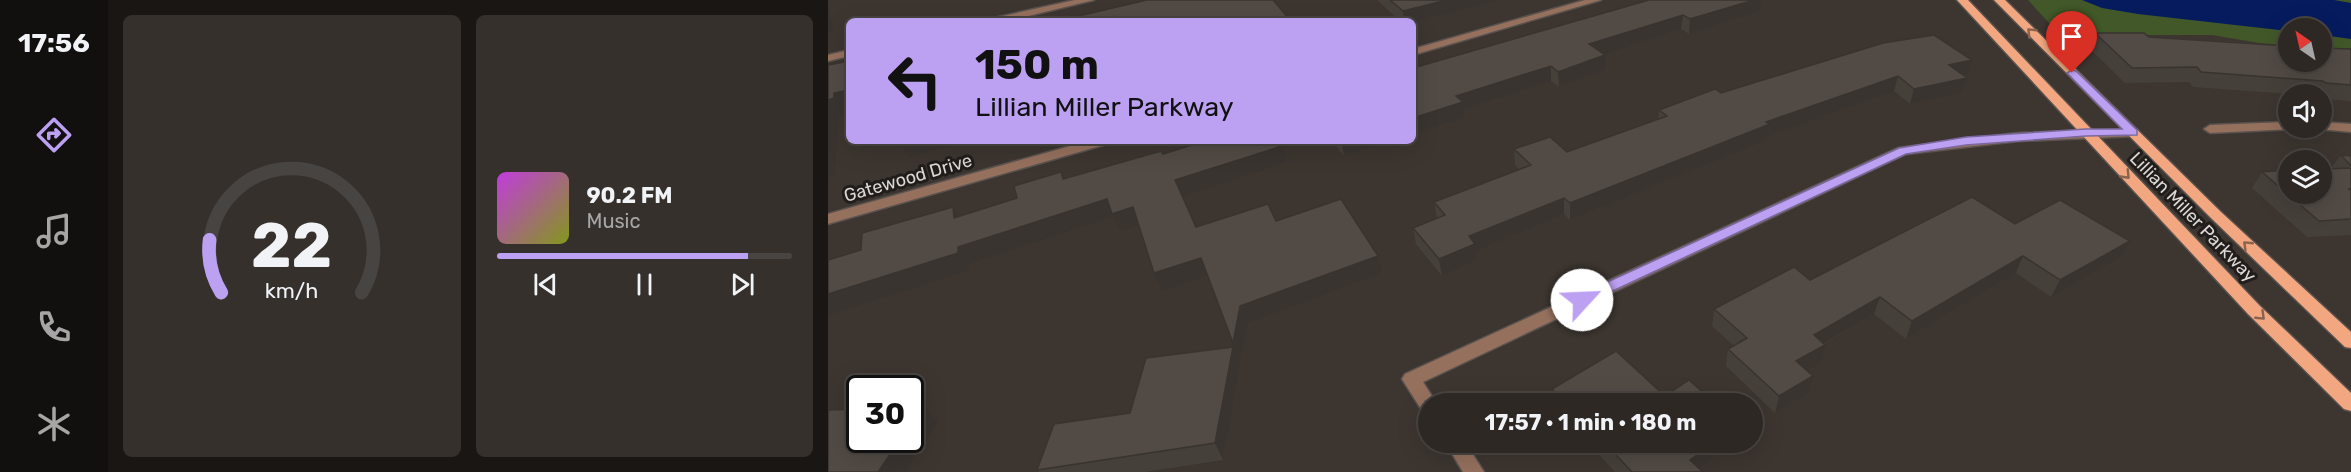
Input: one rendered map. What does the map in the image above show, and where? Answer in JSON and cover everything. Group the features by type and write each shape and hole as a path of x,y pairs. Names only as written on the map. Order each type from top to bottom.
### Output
{"main road":[{"name":"Lillian Miller Parkway","path":"1962,0 2254,310 2351,404"},
{"name":"Lillian Miller Parkway","path":"1999,0 2133,133 2351,342"}],"street":[{"path":"1008,18 1089,0"},
{"path":"1416,51 1596,0"},
{"path":"828,58 846,54"},
{"path":"2210,129 2278,126"},
{"path":"2332,127 2351,128"},
{"path":"1421,393 1411,379 1903,151 1966,141 2086,133 2133,133"},
{"name":"Gatewood Drive","path":"828,219 1091,144"},
{"path":"1461,453 1474,472"}],"green space":[{"path":"2028,0 2351,0 2351,56 2332,54 2332,18 2278,18 2278,46 2212,35 2060,35"}],"shaded area":[{"path":"2082,0 2334,0 2351,3 2351,39 2332,36 2332,18 2278,18 2278,30 2102,8"}],"building":[{"path":"1147,0 1273,0 1288,18 1070,18"},
{"path":"1390,0 1447,0 1403,11"},
{"path":"1649,0 1754,0 1690,19 1683,15 1589,44 1605,55 1558,72 1551,66 1456,96 1463,102 1416,117 1416,67"},
{"path":"2095,33 2144,33 2149,37 2278,45 2278,72 2332,72 2332,48 2351,49 2351,85 2201,72 2197,67 2132,68"},
{"path":"1934,35 1972,60 1949,65 1967,78 1914,89 1898,76 1766,122 1770,124 1570,203 1564,198 1469,236 1475,244 1439,259 1413,228 1445,215 1434,202 1531,165 1514,149 1550,137 1567,152 1667,116 1659,110 1715,89 1721,93 1883,43"},
{"path":"846,62 846,91 834,93 834,98 828,100 828,65"},
{"path":"1195,144 1280,144 1282,146 1175,180 1196,227 1268,204 1276,221 1341,199 1378,256 1240,306 1233,343 1201,258 1154,273 1133,207 1112,214 1107,199 958,247 958,253 828,294 828,260 861,250 862,233 953,207 954,218 1017,198 1014,186 1061,172 1063,179 1161,151 1163,154"},
{"path":"2341,155 2351,156 2351,166"},
{"path":"2351,168 2351,189 2349,189 2351,191 2351,219 2319,221 2299,204 2332,204 2332,169"},
{"path":"2278,171 2278,186 2262,172"},
{"path":"1972,197 2015,224 2060,200 2130,241 2060,280 2023,256 1912,321 1880,297 1814,335 1825,345 1796,361 1813,376 1779,396 1728,349 1747,338 1714,309 1794,267 1810,280"},
{"path":"1233,347 1215,443 1037,470 1054,424 1130,413 1146,358"},
{"path":"1616,351 1662,393 1556,393 1552,389"},
{"path":"1689,380 1704,393 1670,393"},
{"path":"846,409 846,453 891,453 878,472 828,472 828,410"},
{"path":"1614,453 1699,453 1690,460 1703,472 1632,472"}],"route":[{"path":"1582,300 1903,151 1966,141 2086,133 2133,133 2072,73"}]}
